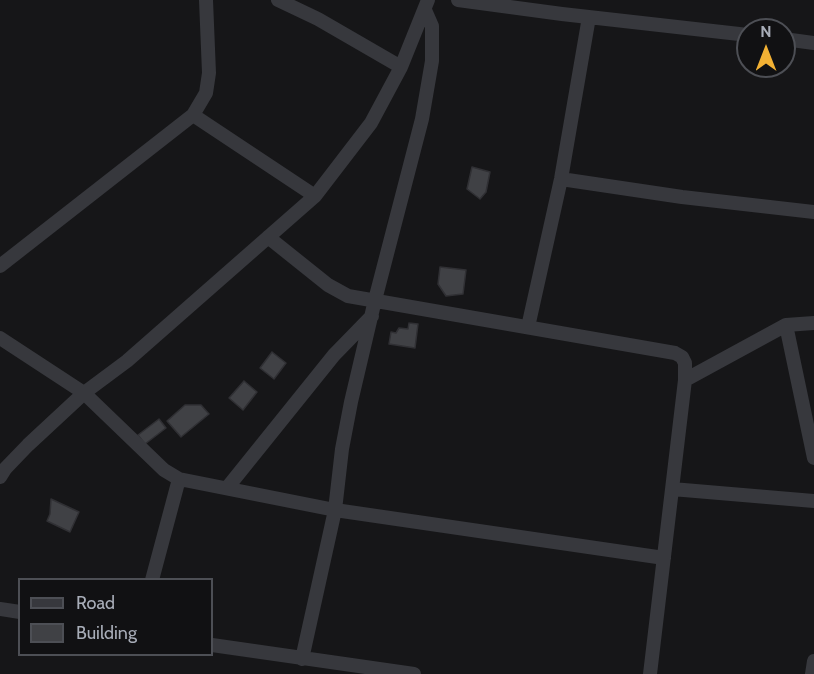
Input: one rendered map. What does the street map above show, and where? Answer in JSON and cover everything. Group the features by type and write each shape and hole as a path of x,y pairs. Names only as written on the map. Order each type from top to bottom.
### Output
{"street":[{"path":"0,266 193,115 206,93 209,73 206,0"},
{"path":"278,0 318,19 401,67"},
{"path":"458,0 563,7 589,17 736,34"},
{"path":"0,477 28,445 84,393 126,361 315,196 371,123 401,67 427,5"},
{"path":"307,664 336,510 342,449 375,300 422,119 432,61 432,26 427,5"},
{"path":"528,327 561,179 589,17"},
{"path":"796,41 814,43"},
{"path":"193,115 315,196"},
{"path":"561,179 682,197 814,212"},
{"path":"268,237 328,285 348,296 675,353 682,357 685,363 686,380 650,674"},
{"path":"227,488 334,355 372,315"},
{"path":"686,380 786,325 814,323"},
{"path":"786,325 814,458"},
{"path":"0,338 84,393 164,470 179,479 336,510 664,558"},
{"path":"152,578 179,479"},
{"path":"672,489 814,501"},
{"path":"0,609 18,612"},
{"path":"213,645 307,664 414,674"},
{"path":"812,674 814,661"}],"building":[{"path":"472,167 490,172 486,192 480,199 467,189"},
{"path":"440,267 466,270 463,294 446,296 438,284"},
{"path":"409,323 418,324 415,348 389,344 391,332 396,333 399,328 408,329"},
{"path":"272,352 286,363 274,379 260,368"},
{"path":"244,381 257,392 243,410 229,398"},
{"path":"185,405 201,405 209,414 181,437 167,421"},
{"path":"159,419 166,428 145,444 138,435"},
{"path":"51,499 79,512 70,532 47,521"}]}
